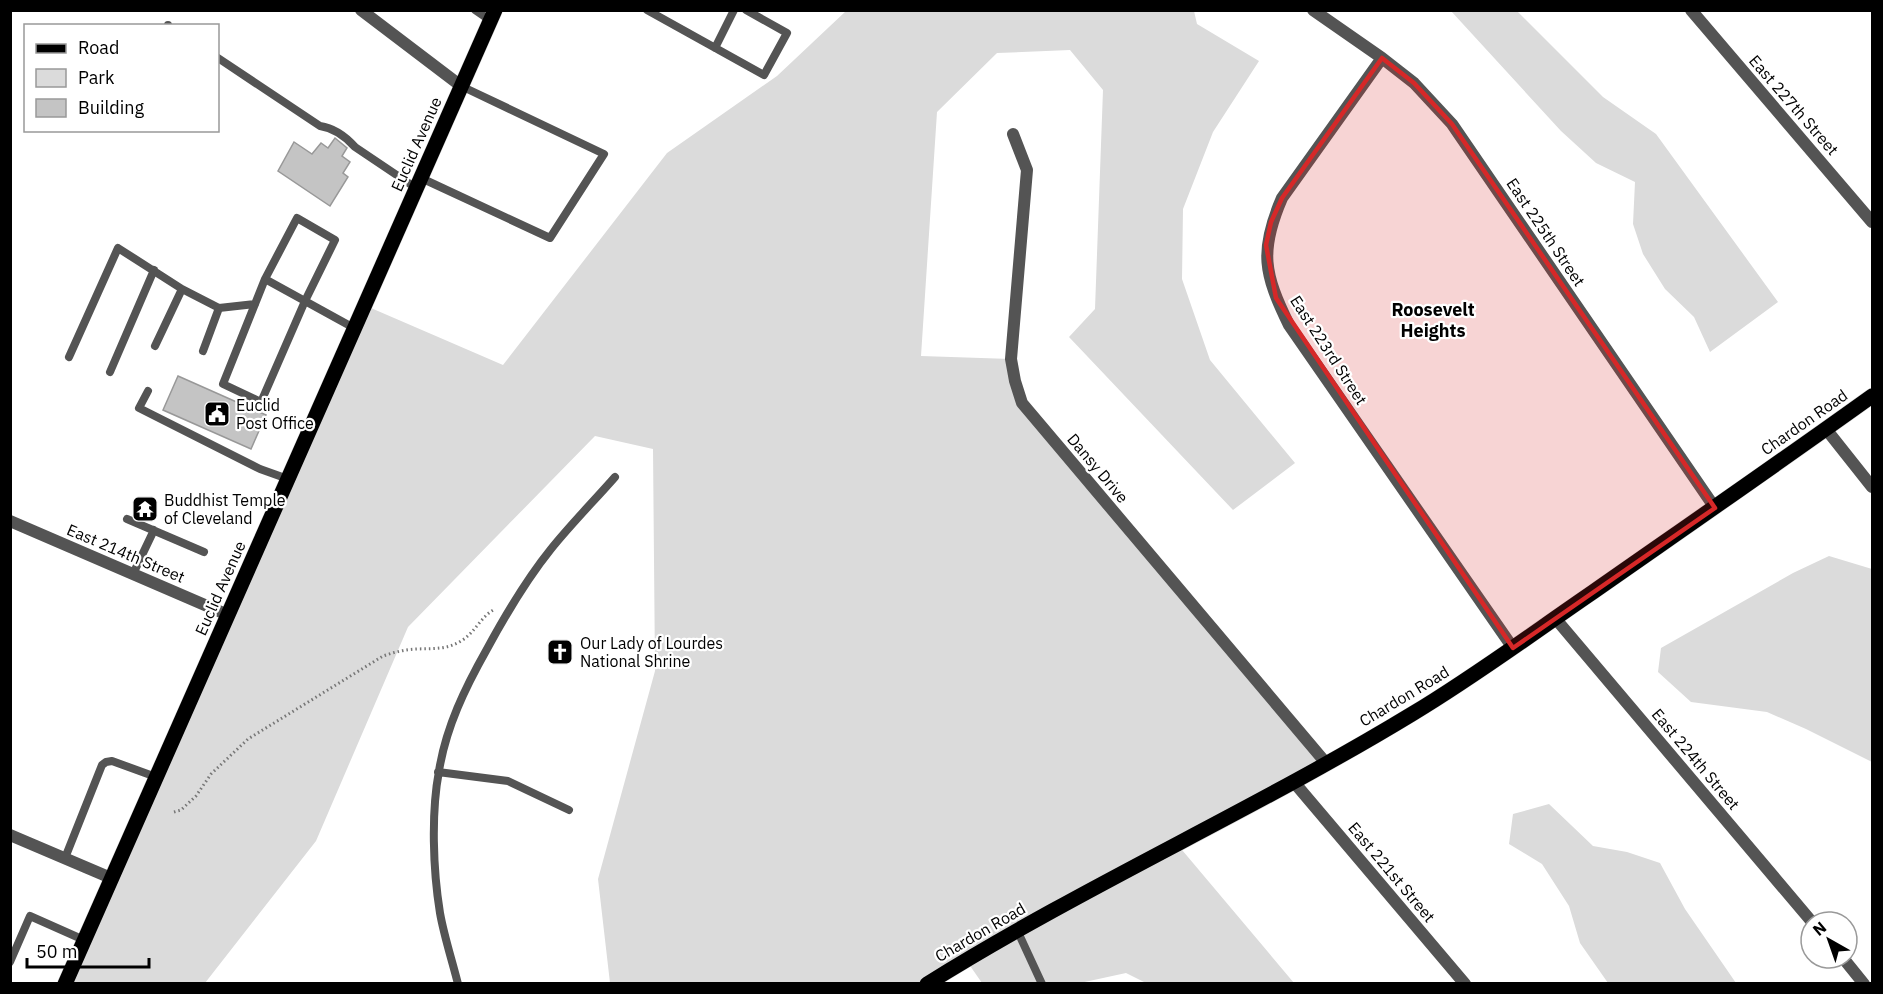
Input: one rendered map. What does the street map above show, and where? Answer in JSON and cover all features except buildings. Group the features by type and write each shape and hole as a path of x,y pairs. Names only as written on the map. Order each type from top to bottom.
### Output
{"main road":[{"name":"Euclid Avenue","path":"65,984 493,16"},
{"name":"Chardon Road","path":"927,984 1017,930 1326,763 1411,714 1513,648 1872,396"}],"street":[{"name":"East 225th Street","path":"1314,10 1414,83 1452,124 1715,508"},
{"name":"East 227th Street","path":"1691,10 1872,222"},
{"path":"361,11 461,86"},
{"name":"East 223rd Street","path":"1382,58 1282,198 1271,222 1266,245 1268,273 1275,298 1289,325 1513,648"},
{"name":"Dansy Drive","path":"1014,134 1027,170 1011,359 1022,403 1326,763"},
{"path":"1826,429 1872,487"},
{"name":"East 214th Street","path":"10,521 228,615"},
{"name":"East 224th Street","path":"1555,618 1802,910"},
{"name":"East 221st Street","path":"1293,781 1465,984"},
{"path":"10,835 111,878"},
{"path":"1853,970 1864,984"}],"lane":[{"path":"476,10 493,16"},
{"path":"647,10 764,75 787,33 746,10"},
{"path":"715,48 734,10"},
{"path":"219,59 320,126 329,128 356,147 418,183 550,238 604,154 461,86"},
{"path":"297,218 335,240 305,301 261,402 224,384 265,279 297,218"},
{"path":"69,357 118,248 182,289 219,308 255,304"},
{"path":"110,372 154,270"},
{"path":"265,279 354,328"},
{"path":"155,346 182,289"},
{"path":"203,351 219,308"},
{"path":"148,391 139,408 260,469 288,479"},
{"path":"458,984 440,914 437,885 435,808 438,772 451,721 470,680 512,603 551,549 615,477"},
{"path":"128,519 204,552"},
{"path":"133,574 154,530"},
{"path":"65,858 102,765 112,761 156,777"},
{"path":"438,772 508,781 569,810"},
{"path":"10,962 30,916 84,940"},
{"path":"1017,930 1042,984"}],"path":[{"path":"174,812 182,810 196,796 211,774 248,739 384,656 402,650 445,648 461,641 475,630 490,612 497,609 503,611"}],"highlighted area":[{"path":"1382,58 1414,83 1452,124 1715,508 1513,648 1276,298 1266,245 1271,222 1282,198"}],"green space":[{"path":"846,11 1194,11 1197,24 1259,61 1213,132 1183,209 1182,279 1210,360 1295,463 1233,510 1069,337 1095,309 1103,90 1070,50 997,53 937,112 921,356 1011,359 1022,403 1326,763 1177,844 1294,983 1146,983 1126,973 1080,983 982,983 966,960 927,983 610,983 598,879 655,671 653,449 595,436 408,627 316,841 205,983 65,984 364,305 503,365 667,153 777,76"},
{"path":"1451,11 1517,11 1603,97 1656,134 1778,302 1710,352 1694,317 1665,289 1643,254 1633,224 1635,182 1596,163 1561,131"},
{"path":"1829,556 1872,569 1872,762 1767,712 1691,702 1658,672 1661,648 1793,573"},
{"path":"1549,804 1593,846 1627,852 1660,863 1685,909 1736,983 1608,983 1580,943 1569,906 1542,864 1509,844 1513,814"}],"place":[{"name":"Euclid Post Office","path":"217,414"},
{"name":"Buddhist Temple of Cleveland","path":"145,509"},
{"name":"Our Lady of Lourdes National Shrine","path":"560,652"}],"district":[{"name":"Roosevelt Heights","path":"1433,319"}]}
